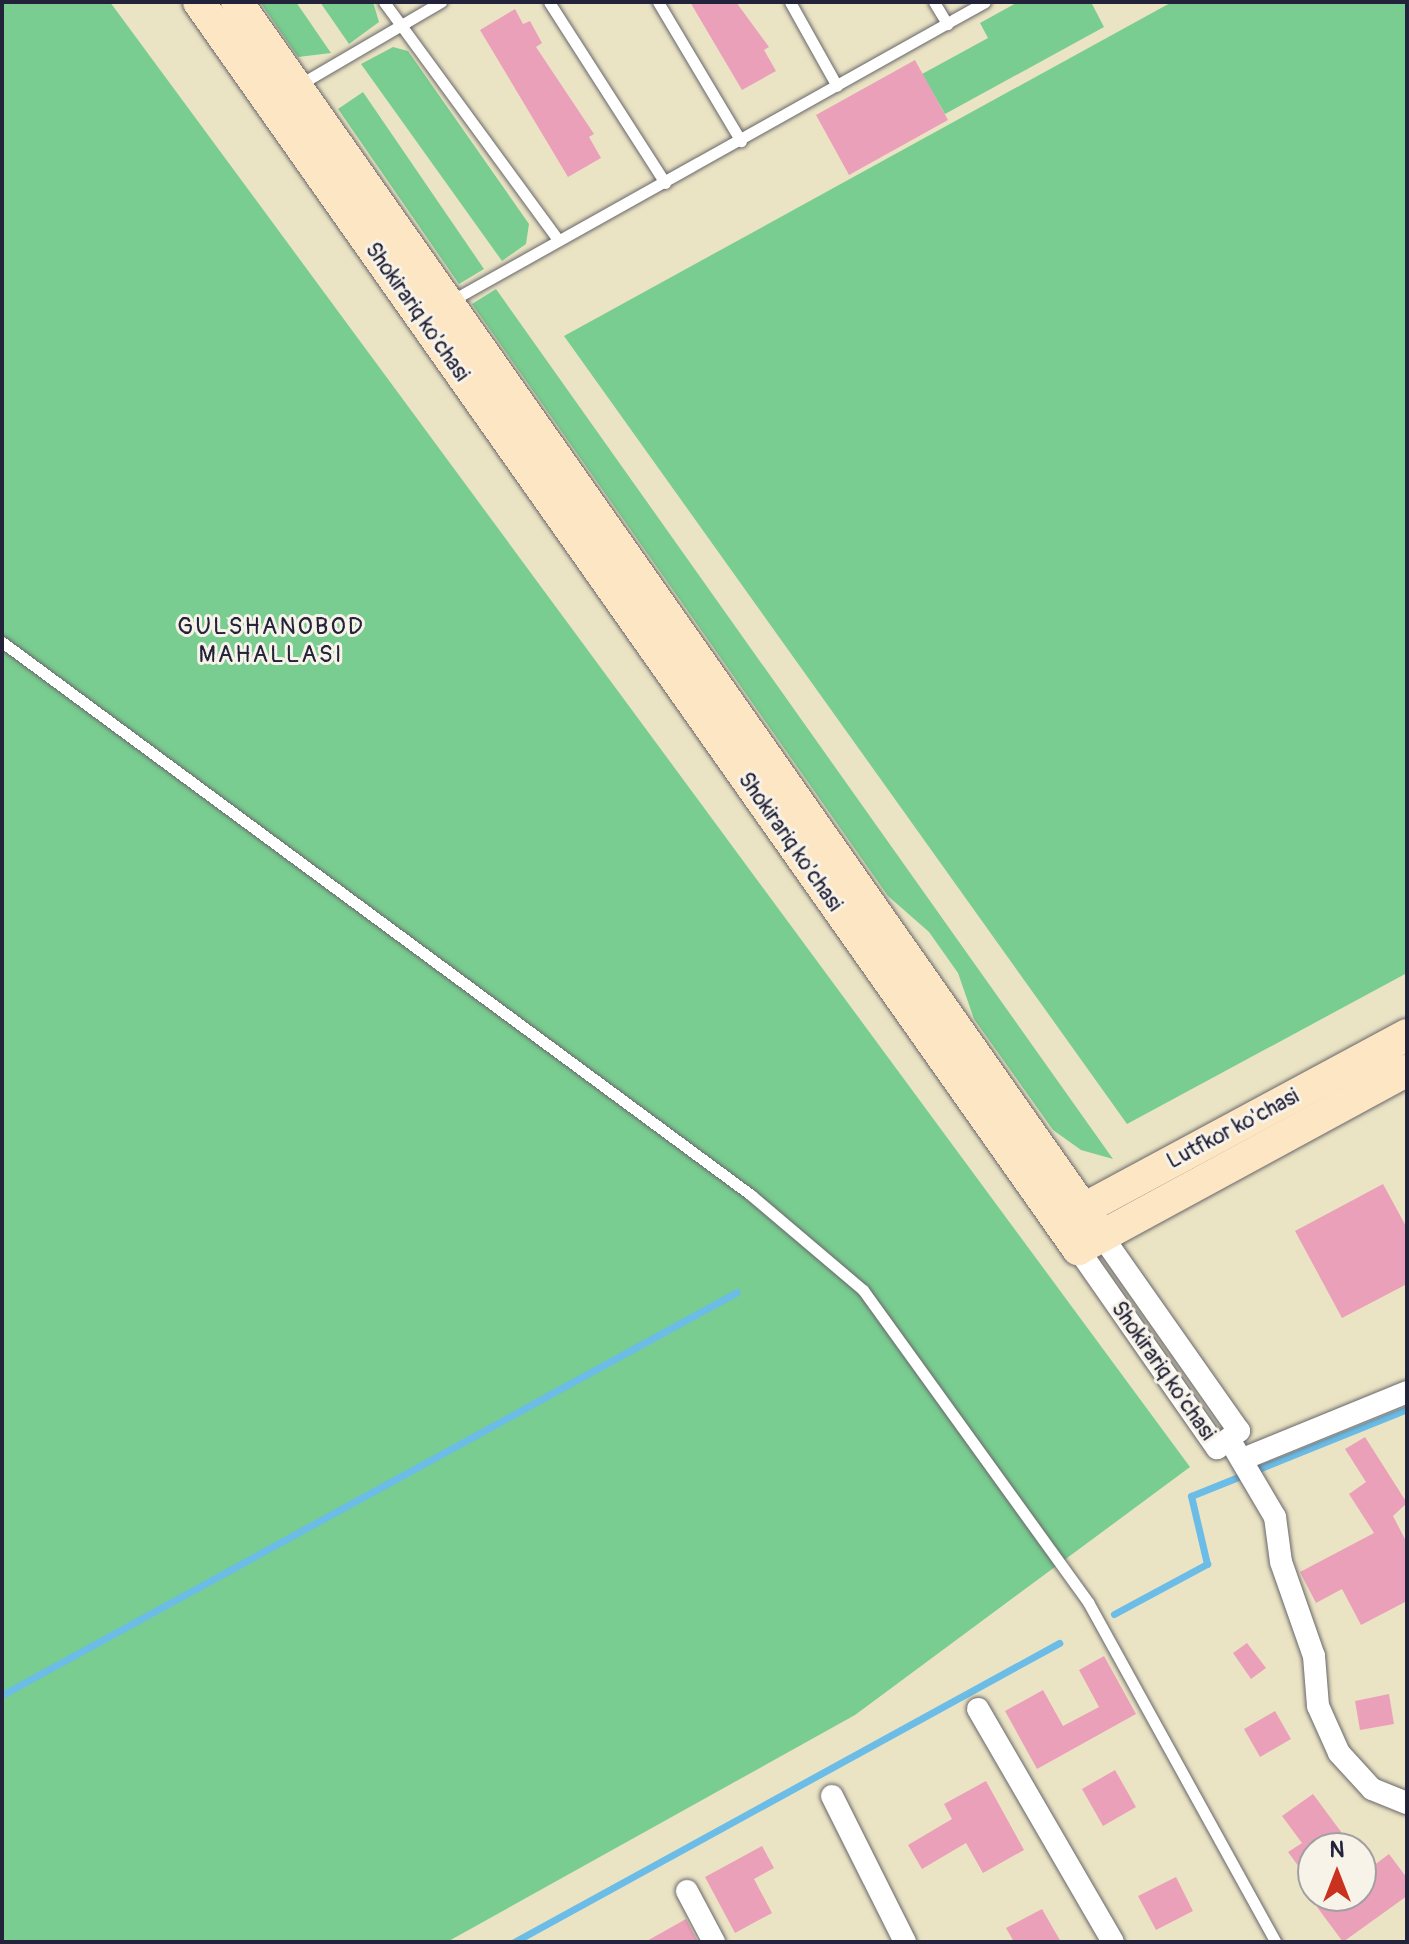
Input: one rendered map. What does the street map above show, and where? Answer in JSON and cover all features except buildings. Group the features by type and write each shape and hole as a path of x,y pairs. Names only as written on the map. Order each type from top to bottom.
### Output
{"main road":[{"name":"Shokirariq ko'chasi","path":"199,2 283,95 1090,1242"},
{"name":"Shokirariq ko'chasi","path":"237,2 283,95"},
{"name":"Lutfkor ko'chasi","path":"1071,1216 1407,1035"},
{"name":"Lutfkor ko'chasi","path":"1090,1242 1407,1070"}],"street":[{"name":"Shokirariq ko'chasi","path":"1090,1242 1217,1448 1229,1439 1243,1459"},
{"path":"1407,1392 1243,1459 1275,1517 1281,1562 1314,1656 1318,1706 1339,1753 1372,1789 1407,1803"},
{"path":"978,1709 1113,1942"},
{"path":"832,1796 905,1942"},
{"path":"687,1891 714,1942"}],"lane":[{"path":"384,2 398,26 558,240"},
{"path":"283,95 441,2"},
{"path":"549,2 665,183"},
{"path":"658,2 741,141"},
{"path":"790,2 837,86"},
{"path":"934,2 947,24"},
{"path":"435,311 985,2"},
{"path":"2,642 751,1195 863,1290 1088,1602 1276,1942"}],"green space":[{"path":"2,2 110,2 1190,1467 855,1715 447,1942 2,1942"},
{"path":"260,2 296,2 331,53 298,57"},
{"path":"320,2 373,2 379,22 349,44"},
{"path":"1018,2 1091,2 1104,27 945,114 922,74 988,38 980,23"},
{"path":"1172,2 1407,2 1407,973 1127,1124 564,336"},
{"path":"393,47 408,51 529,224 526,244 502,261 361,64"},
{"path":"363,92 484,269 459,284 338,109"},
{"path":"496,289 1113,1159 1081,1150 1053,1130 974,1019 958,973 929,932 888,896 472,304"}],"waterway":[{"path":"2,1695 737,1292"},
{"path":"1114,1614 1207,1564 1191,1496 1407,1409"},
{"path":"514,1942 1059,1643"}],"district":[{"name":"GULSHANOBOD MAHALLASI","path":"271,641"}]}
